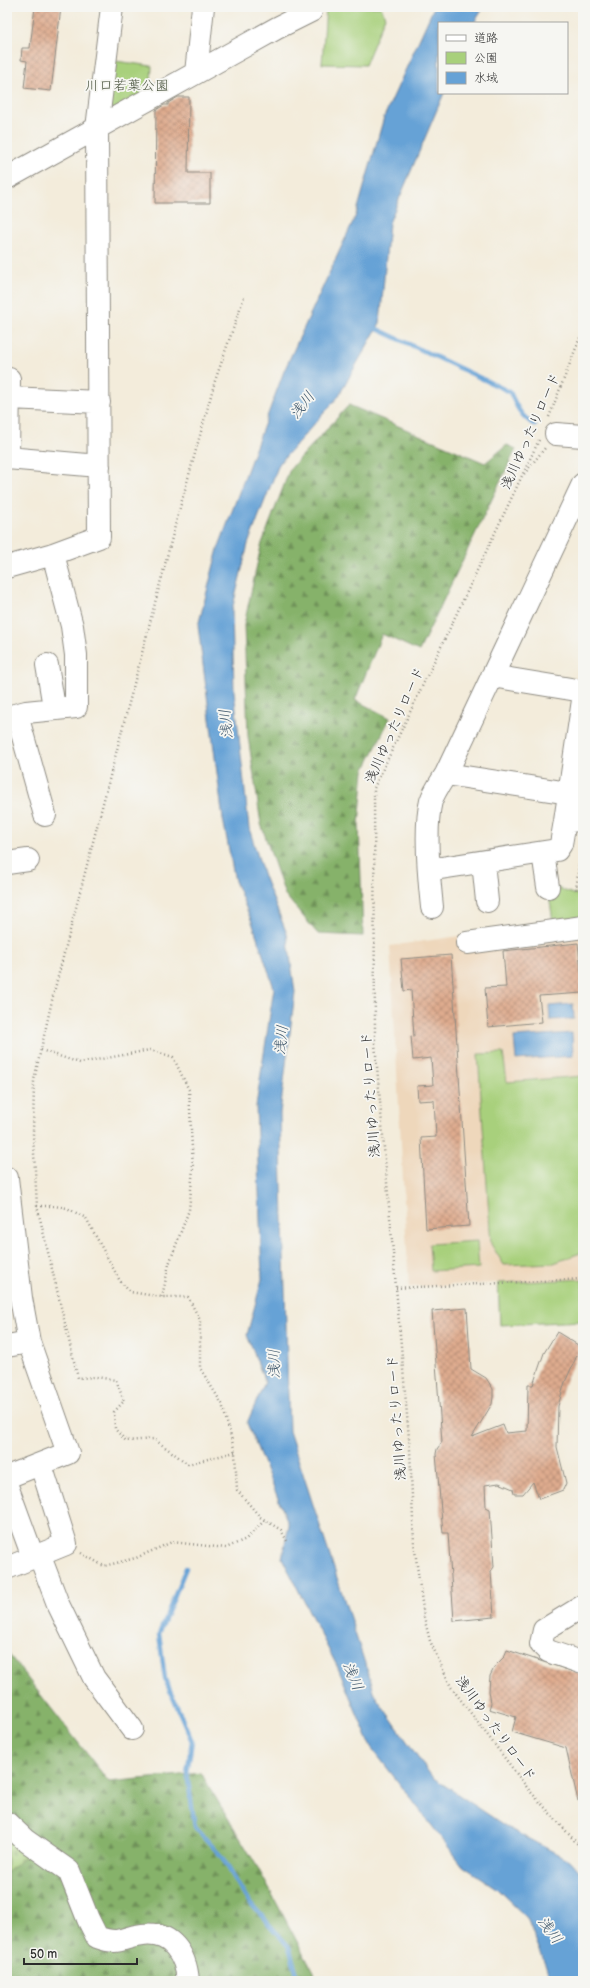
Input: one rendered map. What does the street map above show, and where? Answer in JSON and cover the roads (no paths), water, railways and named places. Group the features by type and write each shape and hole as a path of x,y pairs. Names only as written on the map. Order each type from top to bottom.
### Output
{"street":[{"path":"7,567 53,554 99,537 97,128 112,7"},
{"path":"196,73 204,7"},
{"path":"277,28 280,7"},
{"path":"7,178 277,28 311,12 312,7"},
{"path":"99,402 9,388 7,458 99,466"},
{"path":"547,432 583,436"},
{"path":"432,908 428,876 429,812 431,800 446,774 583,484"},
{"path":"45,815 12,716 54,707 76,707 76,655 72,626 53,554"},
{"path":"47,664 54,707"},
{"path":"492,676 583,691"},
{"path":"429,866 441,868 557,850 574,821 569,793 579,753 583,700"},
{"path":"446,774 569,793"},
{"path":"544,853 548,887"},
{"path":"7,862 28,860"},
{"path":"483,862 487,901"},
{"path":"467,943 583,927"},
{"path":"7,1178 14,1299 68,1453 41,1465 7,1477"},
{"path":"7,1346 29,1342"},
{"path":"7,1568 66,1544 41,1465"},
{"path":"7,1486 36,1556 94,1678 132,1729"},
{"path":"583,1606 544,1630 541,1644 548,1651 583,1663"},
{"path":"7,1823 25,1840 69,1870 88,1919 97,1937 111,1942 142,1935 156,1935 172,1941 183,1955 188,1981"}],"water":[{"name":"浅川","path":"434,7 484,7 475,22 438,22 438,94 444,94 389,223 380,323 338,397 279,464 248,544 232,610 234,691 249,828 264,876 287,934 295,992 280,1113 289,1431 376,1697 432,1777 510,1829 569,1860 583,1876 583,1981 552,1981 527,1918 496,1888 463,1866 371,1747 338,1668 282,1558 289,1525 247,1423 265,1382 247,1335 262,1279 256,1106 274,988 252,922 235,881 223,819 198,626 218,549 284,371 356,215 384,117"},
{"path":"573,1004 574,1019 550,1020 549,1006"},
{"path":"572,1033 573,1056 516,1060 514,1037"}],"waterway":[{"path":"371,326 510,392 520,411 530,422 535,425"},
{"path":"186,1568 159,1634 165,1679 192,1741 187,1773 195,1827 222,1857 246,1898 289,1947 299,1981"}],"park label":[{"name":"川口若葉公園","path":"127,85"}]}
